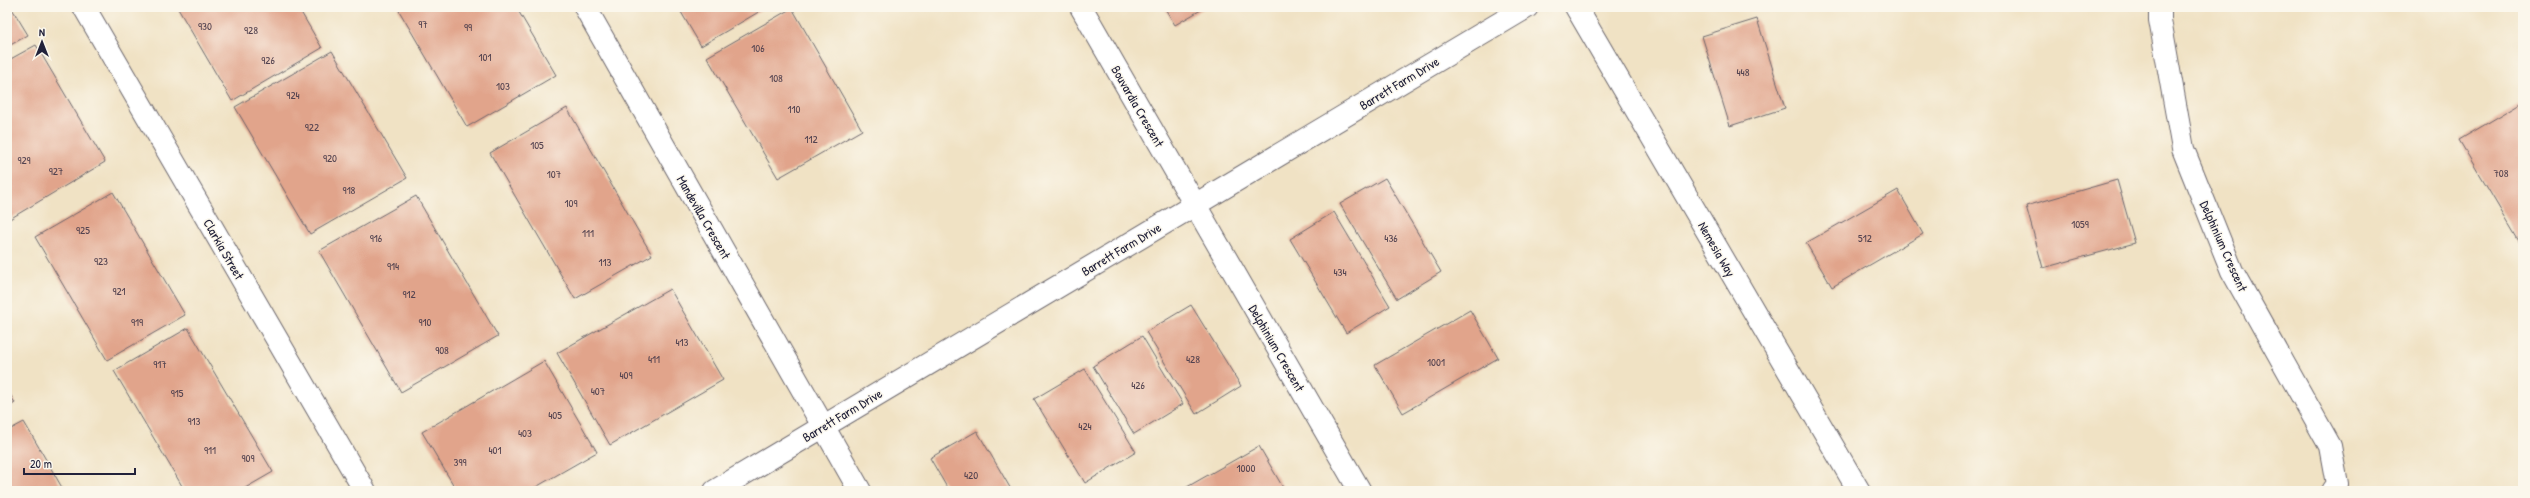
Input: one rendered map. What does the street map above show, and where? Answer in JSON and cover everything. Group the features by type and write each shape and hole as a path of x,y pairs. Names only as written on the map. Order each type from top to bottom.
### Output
{"street":[{"name":"Clarkia Street","path":"84,7 365,491"},
{"name":"Mandevilla Crescent","path":"585,7 860,491"},
{"name":"Bouvardia Crescent","path":"1081,7 1195,205"},
{"name":"Barrett Farm Drive","path":"714,491 1527,7"},
{"name":"Nemesia Way","path":"1576,7 1859,491"},
{"name":"Delphinium Crescent","path":"2160,7 2160,20 2183,149 2232,270 2330,446 2338,484 2332,491"},
{"name":"Delphinium Crescent","path":"1195,205 1360,491"}],"building":[{"path":"7,7 11,7 28,35 7,47"},
{"path":"177,7 298,7 322,48 232,101"},
{"path":"401,7 516,7 556,75 467,127 398,9"},
{"path":"678,7 767,7 701,46"},
{"path":"1164,7 1206,7 1175,25"},
{"path":"792,8 862,130 778,178 707,57"},
{"path":"1757,19 1785,108 1730,126 1702,36"},
{"path":"36,45 105,162 8,220 7,61"},
{"path":"332,51 407,178 310,234 235,107"},
{"path":"2523,102 2523,248 2459,140"},
{"path":"567,108 652,255 575,299 490,153"},
{"path":"1385,178 1441,272 1397,299 1340,204"},
{"path":"2117,180 2135,243 2043,268 2026,206"},
{"path":"1898,190 1923,234 1832,287 1806,243"},
{"path":"113,192 185,315 107,360 35,237"},
{"path":"416,196 498,336 401,392 319,251"},
{"path":"1334,212 1390,306 1346,333 1290,239"},
{"path":"670,289 723,380 610,445 557,353"},
{"path":"1191,305 1241,386 1196,414 1146,332"},
{"path":"1470,310 1498,358 1403,413 1375,365"},
{"path":"188,328 273,472 240,491 185,491 114,371"},
{"path":"1142,336 1183,404 1134,434 1093,366"},
{"path":"544,361 597,452 529,491 457,491 422,432"},
{"path":"1085,369 1136,452 1085,483 1034,399"},
{"path":"7,389 15,403 7,408"},
{"path":"24,422 64,491 7,491 7,431"},
{"path":"977,431 1012,491 949,491 930,458"},
{"path":"1259,446 1285,491 1180,491"}]}
